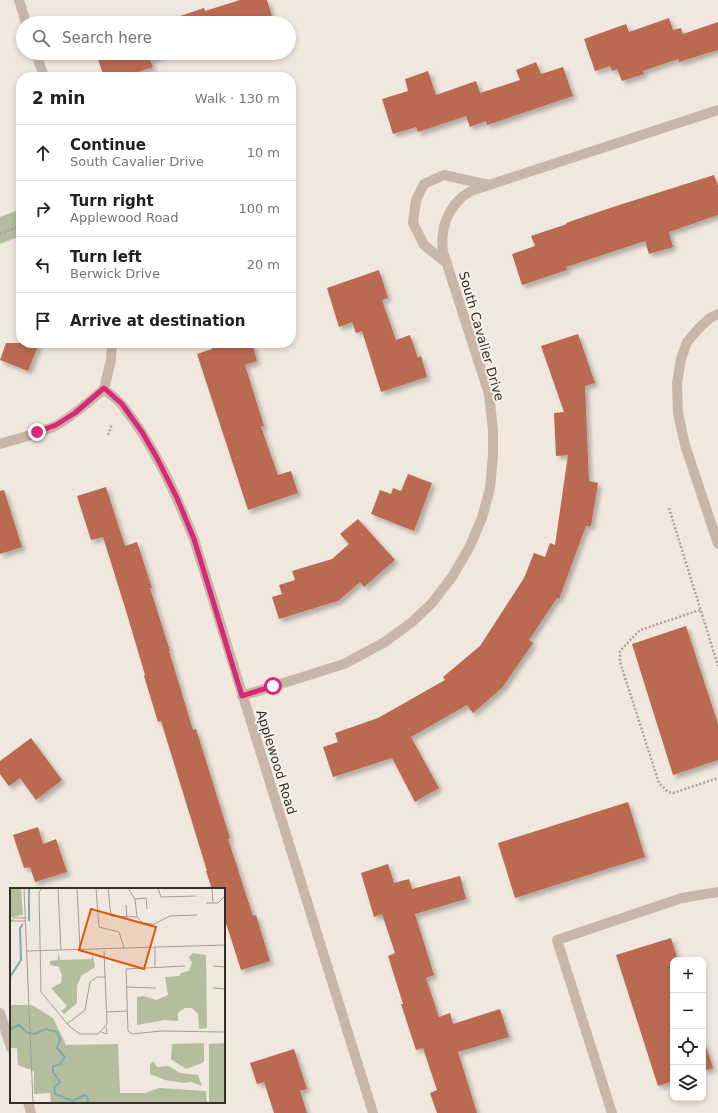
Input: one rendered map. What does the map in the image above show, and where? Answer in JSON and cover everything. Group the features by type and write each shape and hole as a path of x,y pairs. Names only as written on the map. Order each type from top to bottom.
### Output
{"street":[{"path":"20,0 24,16"},
{"path":"38,60 42,72"},
{"name":"South Cavalier Drive","path":"242,696 344,664 385,642 412,622 432,603 452,577 469,548 482,518 490,488 493,455 493,430 489,394 443,252 443,229 447,215 455,204 469,192 718,110"},
{"path":"447,263 424,245 413,223 416,200 424,184 444,175 489,185"},
{"path":"718,314 710,318 687,342 681,359 677,383 678,413 685,445 718,544"},
{"path":"0,444 56,425 75,413 104,388 111,360 112,348"},
{"name":"Applewood Road","path":"104,388 122,404 142,432 177,498 194,539 373,1113"},
{"path":"612,1113 557,940 682,898 718,892"},
{"path":"0,1013 10,1045"},
{"path":"28,1103 31,1113"}],"path":[{"path":"0,234 16,228"},
{"path":"108,435 112,424"},
{"path":"669,508 718,666"},
{"path":"700,610 640,630 620,651 620,662 659,783 668,792 673,793 718,778"}],"green space":[{"path":"16,211 16,238 0,244 0,217"}],"building":[{"path":"240,0 267,0 272,16 180,16 204,8 205,11"},
{"path":"669,18 673,30 681,28 683,34 718,22 718,50 679,62 678,59 643,71 644,74 622,81 617,69 612,71 610,66 595,71 584,39 626,24 629,32"},
{"path":"98,60 150,60 153,67 138,72 102,72"},
{"path":"536,62 541,74 563,67 573,96 487,125 486,121 470,127 466,116 418,132 416,127 393,134 382,99 408,91 405,79 428,71 436,95 476,81 480,93 520,80 516,70"},
{"path":"714,175 718,186 718,215 669,232 673,247 649,254 645,241 566,267 567,270 522,285 512,254 535,246 531,236 613,207"},
{"path":"379,270 388,298 382,300 396,340 410,335 418,358 421,356 427,377 381,392 362,331 356,333 352,322 339,327 327,288"},
{"path":"578,334 595,383 585,386 589,481 598,483 591,526 586,526 559,599 557,598 529,640 533,643 502,688 473,713 467,705 411,737 439,788 415,802 392,758 333,777 323,747 338,742 335,733 378,718 445,680 443,677 480,646 524,578 534,553 545,557 550,543 555,545 568,455 556,456 554,413 564,412 541,346"},
{"path":"6,343 16,343 16,348 37,348 28,371 0,360"},
{"path":"253,348 257,361 245,365 264,426 261,427 278,475 291,471 298,493 248,510 197,354 212,349"},
{"path":"408,474 432,483 414,531 371,514 380,490 391,494 393,488 401,491"},
{"path":"106,487 125,546 137,542 152,588 150,588 193,730 196,729 230,838 228,839 253,916 256,915 270,961 241,970 225,920 225,888 212,888 161,721 158,722 103,537 91,540 77,496"},
{"path":"4,490 22,547 0,554 0,491"},
{"path":"358,519 395,560 364,587 360,582 338,601 279,619 272,597 282,594 279,585 295,580 292,571 332,559 349,544 340,534"},
{"path":"686,626 718,724 718,760 673,775 632,644"},
{"path":"31,738 62,780 36,800 20,778 9,786 0,774 0,761"},
{"path":"628,802 645,857 515,898 498,843"},
{"path":"38,827 43,844 56,839 67,872 35,882 30,867 24,868 13,835"},
{"path":"388,864 394,883 409,879 412,889 460,876 466,899 415,914 434,975 426,978 439,1017 450,1013 453,1024 500,1009 509,1037 458,1052 477,1113 437,1113 430,1093 437,1090 423,1048 416,1050 401,1004 403,1004 388,956 395,953 382,914 374,917 361,873"},
{"path":"671,938 677,957 670,957 670,1082 658,1086 616,955"},
{"path":"706,1046 713,1068 706,1070"},
{"path":"294,1049 307,1089 300,1091 307,1113 274,1113 264,1082 257,1084 250,1063"}],"route":[{"path":"37,432 56,425 75,413 104,388 122,404 142,432 157,458 177,498 194,539 242,696 273,686"}]}
